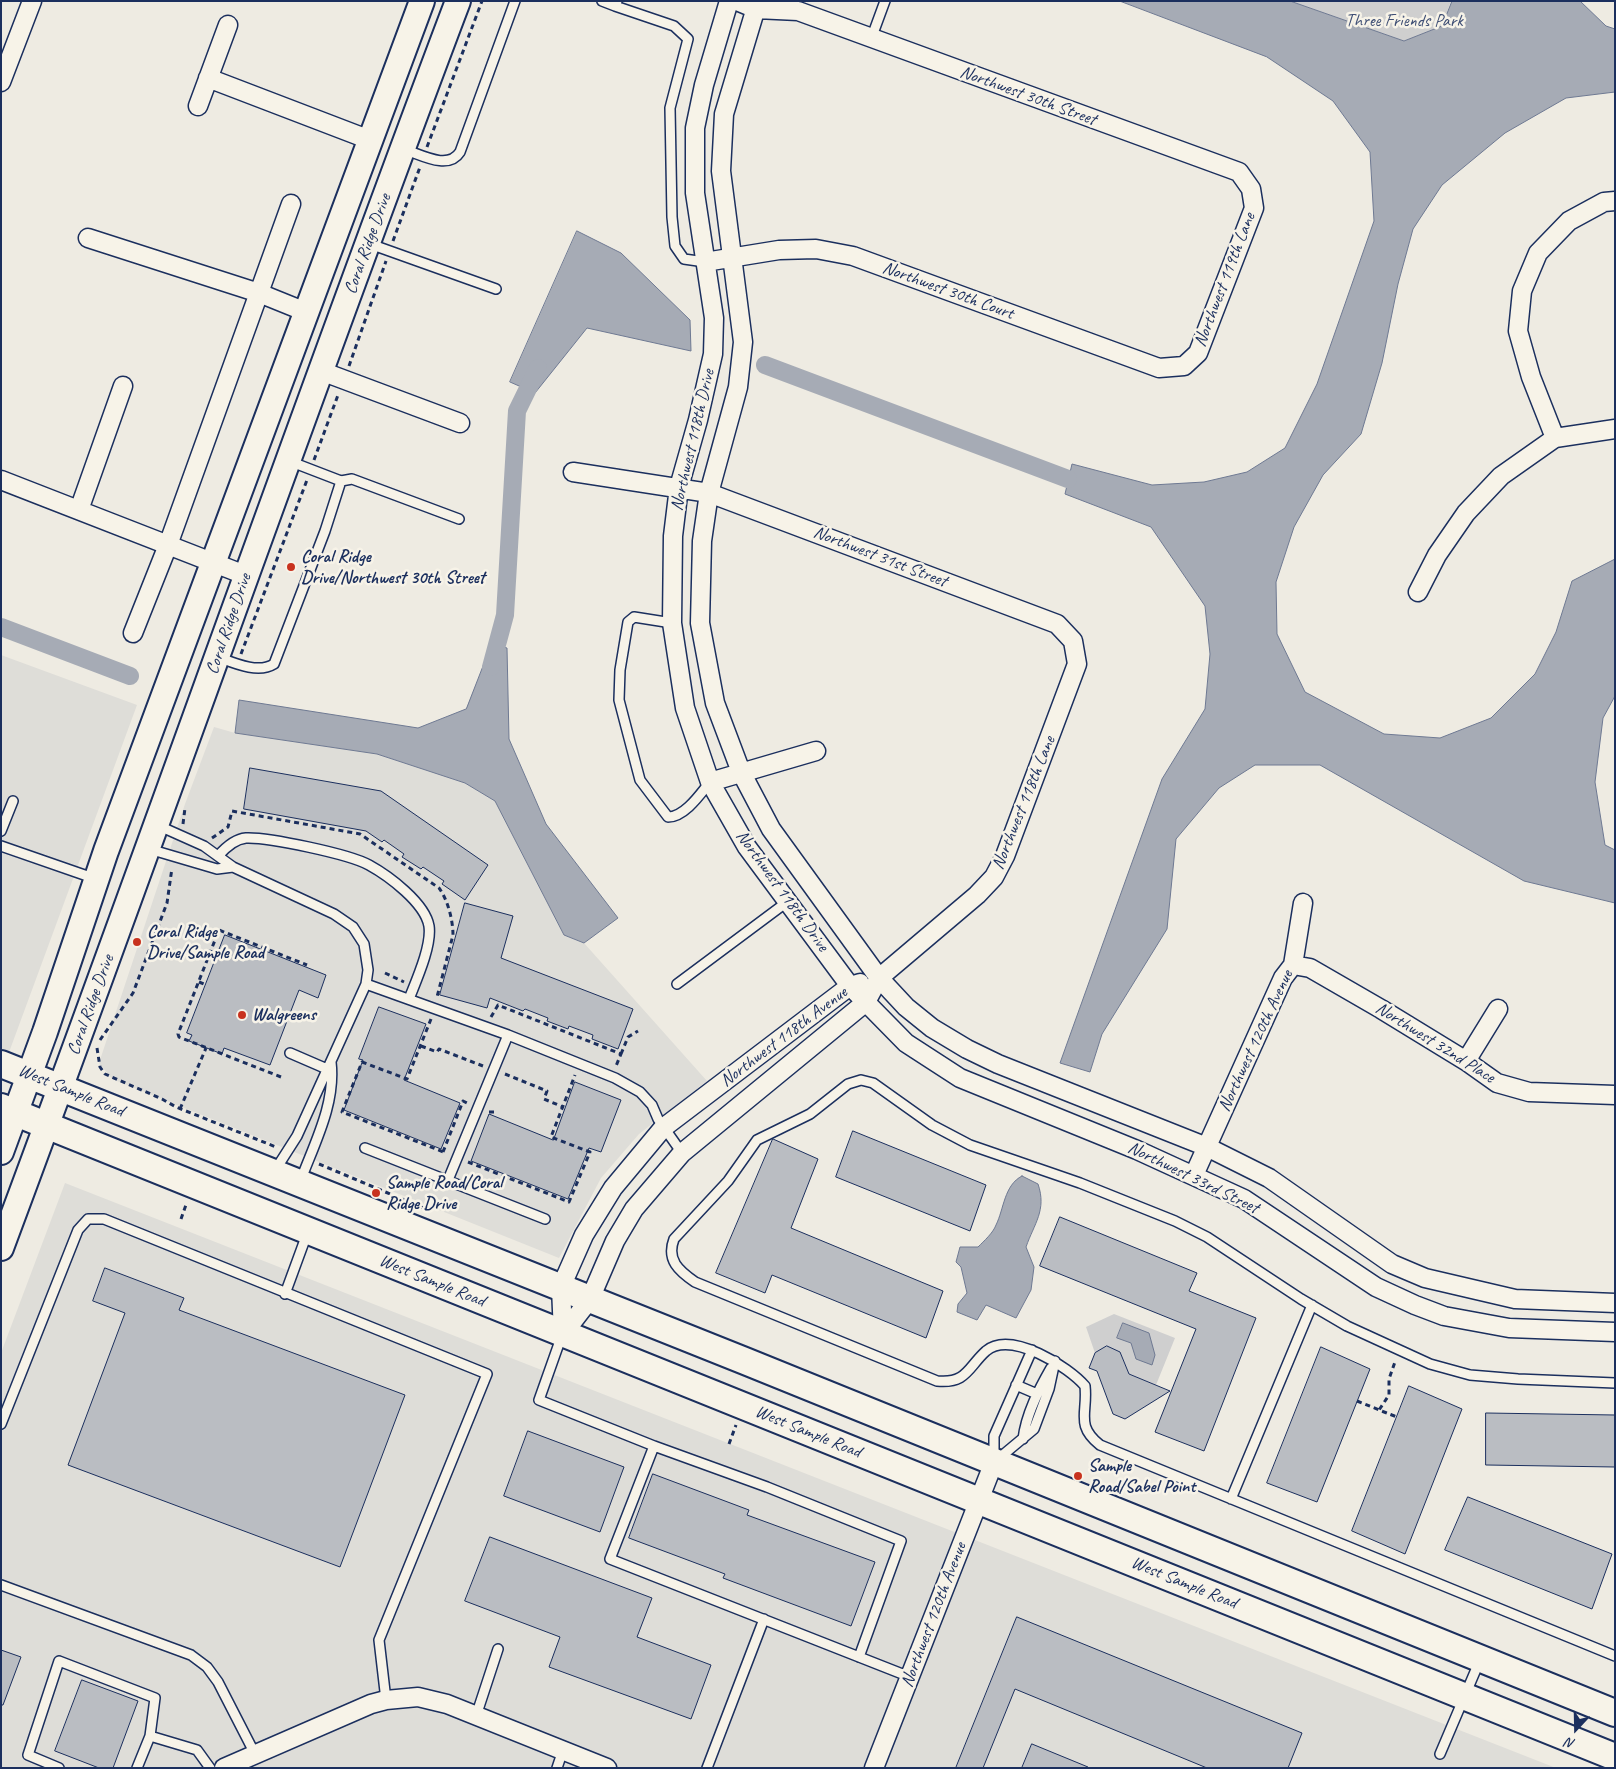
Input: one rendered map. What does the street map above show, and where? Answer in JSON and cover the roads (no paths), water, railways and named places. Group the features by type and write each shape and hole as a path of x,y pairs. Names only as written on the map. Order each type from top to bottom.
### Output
{"main road":[{"name":"Coral Ridge Drive","path":"1,1152 8,1110 29,1075 96,879 422,1"},
{"name":"Coral Ridge Drive","path":"1,1248 148,848 228,660 245,575 368,243 413,152 458,1"},
{"name":"West Sample Road","path":"1,1064 60,1087 304,1171 590,1299 1615,1713"},
{"name":"West Sample Road","path":"8,1110 1615,1757"}],"street":[{"path":"1,82 32,1"},
{"name":"Northwest 118th Drive","path":"730,1 704,85 695,128 695,193 714,318 713,354 698,420 679,486 673,536 672,623 685,708 710,782 747,847 850,986"},
{"name":"Northwest 30th Street","path":"737,1 757,5 792,6 871,39 1239,172 1251,189"},
{"name":"Northwest 118th Drive","path":"757,5 724,114 721,172 734,258 743,342 738,387 709,492 702,541 700,623 715,703 742,772 771,830 879,978"},
{"path":"198,106 228,25"},
{"path":"208,78 370,140"},
{"name":"Northwest 119th Lane","path":"1184,366 1198,353 1254,208 1251,189"},
{"path":"1555,438 1531,377 1518,331 1522,291 1538,252 1569,221 1604,202 1615,201"},
{"path":"134,633 168,545 291,204"},
{"path":"88,238 259,294 306,312"},
{"name":"Northwest 30th Court","path":"706,262 788,249 816,249 853,256 1159,368 1184,366"},
{"path":"321,370 460,423"},
{"path":"78,510 123,386"},
{"path":"1418,592 1437,555 1466,513 1502,476 1555,438 1615,430"},
{"name":"Northwest 31st Street","path":"574,472 679,486 709,492 1057,624 1073,641"},
{"path":"1,480 245,575"},
{"name":"Northwest 118th Lane","path":"879,978 977,895 994,877 1005,856 1077,664 1073,641"},
{"path":"710,782 816,751"},
{"name":"Northwest 120th Avenue","path":"1194,1174 1283,978 1292,964 1303,903"},
{"name":"Northwest 32nd Place","path":"1292,964 1310,968 1381,1009 1466,1061 1497,1083 1530,1092 1615,1095"},
{"name":"Northwest 118th Avenue","path":"563,1334 561,1287 584,1235 613,1188 663,1128 850,986 879,978"},
{"name":"Northwest 118th Avenue","path":"563,1334 590,1299 615,1241 634,1208 682,1153 866,1002 879,978"},
{"name":"Northwest 33rd Street","path":"879,978 919,1017 967,1049 998,1064 1207,1147 1269,1178 1392,1264 1426,1278 1515,1299 1615,1303"},
{"name":"Northwest 33rd Street","path":"850,986 906,1043 960,1078 1194,1174 1244,1199 1376,1286 1415,1305 1444,1316 1509,1328 1615,1332"},
{"path":"1466,1061 1498,1009"},
{"path":"1415,1305 1426,1278"},
{"name":"Northwest 120th Avenue","path":"874,1768 994,1462"},
{"path":"224,1768 332,1720 386,1700 418,1697 447,1704 607,1768"}],"lane":[{"path":"413,152 448,162 455,159 460,152 515,1"},
{"path":"602,1 616,3 674,26 688,39 670,108 672,217 675,246 684,259 706,262"},
{"path":"871,39 885,1"},
{"path":"368,243 496,289"},
{"path":"288,460 341,481 352,479 459,519"},
{"path":"228,660 255,668 268,667 274,664 325,531 341,481"},
{"path":"672,623 634,617 628,622 620,670 619,700 640,780 668,817 674,817 696,800 710,782"},
{"path":"1,832 13,801"},
{"path":"157,825 204,846 233,868 334,914 353,928 364,944 368,970 366,984 296,1136 280,1162"},
{"path":"218,856 228,844 244,838 280,842 349,857 368,865 416,901 430,928 424,958 409,999"},
{"path":"1,846 96,879"},
{"path":"148,848 217,869 233,868"},
{"path":"677,984 787,902"},
{"path":"366,984 508,1035 612,1077 640,1092 652,1106 663,1128 682,1153"},
{"path":"448,1180 508,1035"},
{"path":"290,1052 329,1066"},
{"path":"304,1171 327,1112 333,1081 329,1066"},
{"path":"1615,1383 1470,1375 1430,1364 1400,1352 1312,1305 1207,1237 1175,1221 1080,1183 970,1145 932,1125 873,1082 861,1080 848,1084 810,1114 757,1140 728,1181 674,1239 671,1247 672,1258 680,1271 695,1282 937,1382 956,1380 967,1374 987,1351 996,1346 1032,1350 1055,1361 1076,1376 1086,1386 1083,1422 1088,1436 1100,1446 1615,1656"},
{"path":"365,1148 545,1219"},
{"path":"1,1424 78,1230 88,1220 104,1219 285,1294 487,1374 379,1640 386,1700"},
{"path":"285,1294 308,1231"},
{"path":"1231,1499 1312,1305"},
{"path":"563,1334 539,1400 902,1541 859,1657"},
{"path":"994,1462 994,1436 1032,1350"},
{"path":"994,1462 1034,1429 1049,1389 1055,1361"},
{"path":"1023,1438 1024,1426 1037,1394 1055,1361"},
{"path":"1016,1385 1037,1394"},
{"path":"654,1446 610,1559 910,1677"},
{"path":"1,1585 191,1655 207,1667 218,1682 255,1754"},
{"path":"707,1768 764,1619"},
{"path":"476,1716 498,1649"},
{"path":"1440,1754 1481,1659"},
{"path":"59,1768 28,1755 59,1661 155,1698 150,1736 137,1768"},
{"path":"150,1736 197,1750 210,1768"},
{"path":"558,1768 563,1750"}],"waterway":[{"path":"765,365 1068,479"},
{"path":"491,667 505,615 517,411 538,368"},
{"path":"1,627 130,676"}],"place":[{"name":"Coral Ridge Drive/Northwest 30th Street","path":"291,567"},
{"name":"Coral Ridge Drive/Sample Road","path":"137,942"},
{"name":"Walgreens","path":"242,1015"},
{"name":"Sample Road/Coral Ridge Drive","path":"376,1193"},
{"name":"Sample Road/Sabel Point","path":"1078,1476"}],"park label":[{"name":"Three Friends Park","path":"1404,21"}]}
